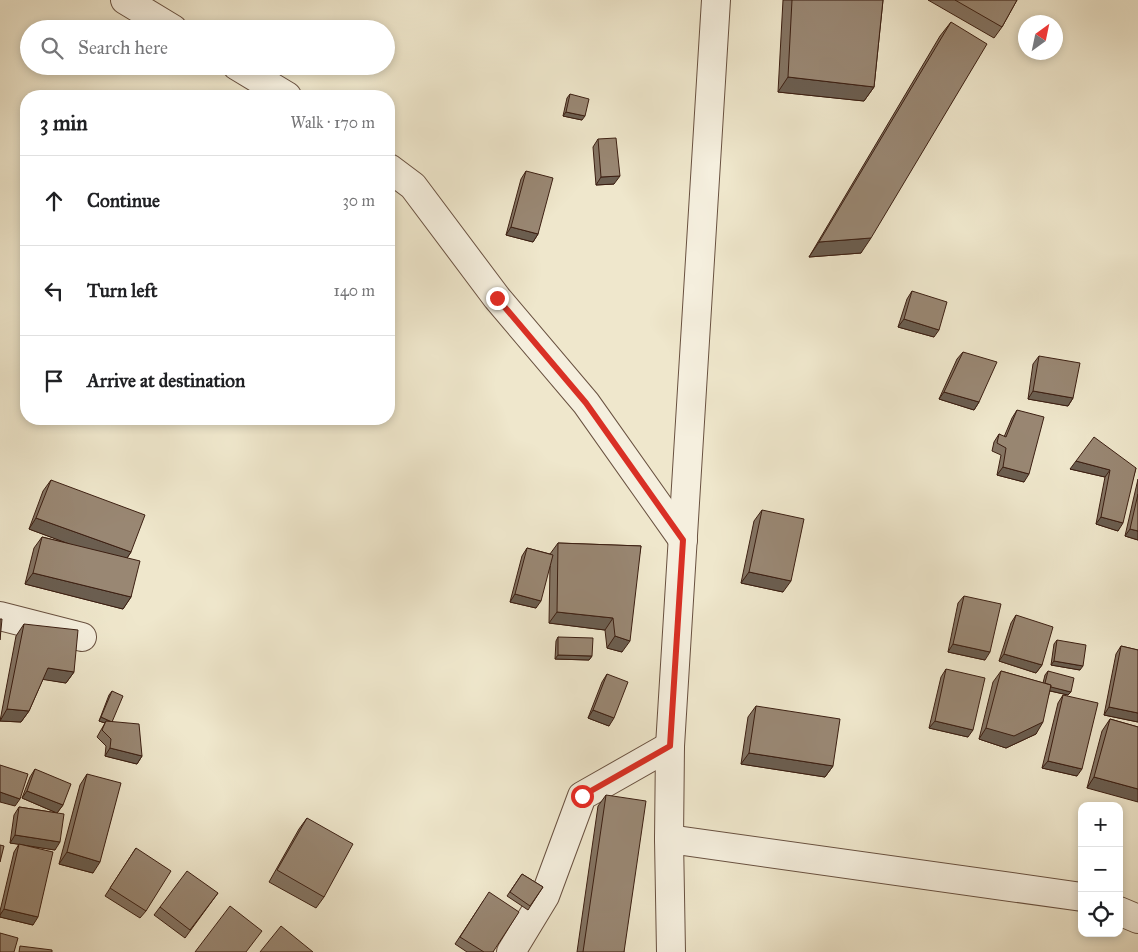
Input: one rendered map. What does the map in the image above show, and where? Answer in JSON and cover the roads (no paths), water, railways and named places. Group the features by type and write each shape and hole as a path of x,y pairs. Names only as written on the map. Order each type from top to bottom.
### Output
{"street":[{"path":"125,0 158,20"},
{"path":"671,952 670,746 716,0"},
{"path":"251,75 277,90"},
{"path":"395,172 413,186 497,298 586,403 683,540"},
{"path":"0,616 82,637"},
{"path":"511,952 545,896 582,796 670,746"},
{"path":"669,839 1078,896"},
{"path":"1123,913 1138,919"}]}
